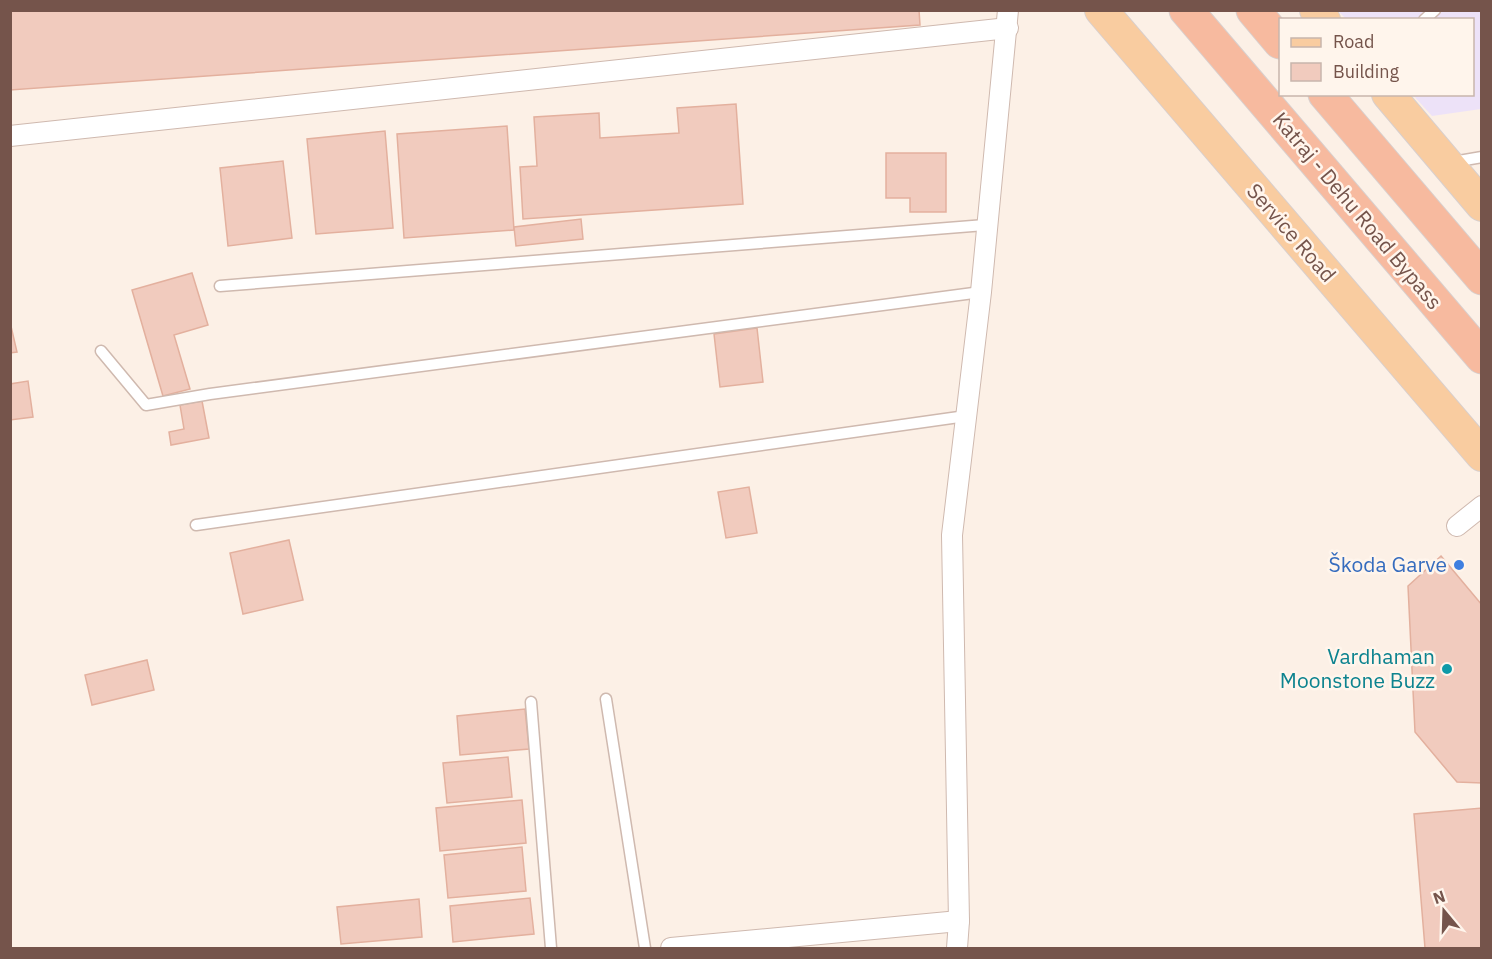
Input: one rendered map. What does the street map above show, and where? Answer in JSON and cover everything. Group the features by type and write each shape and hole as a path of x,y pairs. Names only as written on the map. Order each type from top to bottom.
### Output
{"highway":[{"name":"Katraj - Dehu Road Bypass","path":"1186,10 1482,357"},
{"path":"1253,10 1279,40"},
{"path":"1327,96 1482,278"}],"main road":[{"name":"Service Road","path":"1101,10 1482,455"},
{"path":"1390,96 1482,205"}],"street":[{"path":"10,136 1008,19 985,225 981,292 952,535 959,921 957,948"},
{"path":"1457,526 1482,506"},
{"path":"671,948 959,921"}],"lane":[{"path":"1447,164 1482,157"},
{"path":"220,286 985,225"},
{"path":"101,351 146,405 210,394 981,292"},
{"path":"196,525 966,416"},
{"path":"606,699 645,948"},
{"path":"531,702 551,948"}],"shaded area":[{"path":"1338,11 1481,11 1481,109 1432,116 1414,96 1474,96 1474,18 1345,18"}],"building":[{"path":"10,10 919,10 920,25 10,90"},
{"path":"736,104 743,204 523,219 520,167 537,166 534,117 599,113 600,138 679,133 677,108"},
{"path":"507,126 514,230 404,238 397,134"},
{"path":"385,131 393,228 316,234 307,139"},
{"path":"886,153 946,153 946,212 910,212 910,198 886,198"},
{"path":"283,161 292,238 228,246 220,168"},
{"path":"581,219 583,239 516,246 514,227"},
{"path":"192,273 208,325 174,335 190,389 163,396 132,290"},
{"path":"10,322 17,352 10,353"},
{"path":"757,328 763,382 720,387 714,334"},
{"path":"28,381 33,417 10,420 10,384"},
{"path":"202,401 209,438 171,445 169,432 184,429 180,405"},
{"path":"749,487 757,533 726,538 718,492"},
{"path":"289,540 303,600 243,614 230,553"},
{"name":"Vardhaman Moonstone Buzz","path":"1441,556 1482,605 1482,783 1457,782 1415,732 1408,586"},
{"path":"147,660 154,690 92,705 85,675"},
{"path":"525,709 529,749 460,755 457,716"},
{"path":"508,757 512,797 447,803 443,763"},
{"path":"522,800 526,843 440,851 436,808"},
{"path":"1482,808 1482,948 1425,948 1414,814"},
{"path":"522,847 526,891 448,898 444,855"},
{"path":"530,898 534,934 453,942 450,906"},
{"path":"419,899 422,937 341,944 337,907"}],"place":[{"name":"Škoda Garve","path":"1459,565"},
{"name":"Vardhaman Moonstone Buzz","path":"1447,669"}]}
